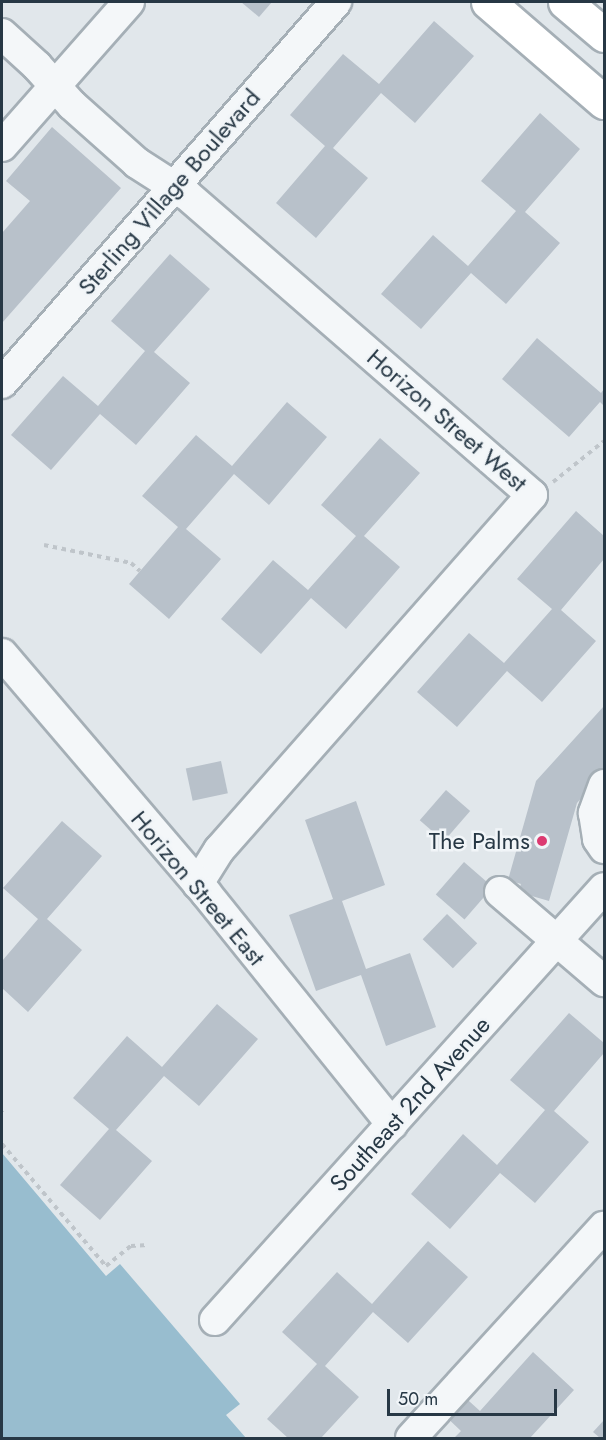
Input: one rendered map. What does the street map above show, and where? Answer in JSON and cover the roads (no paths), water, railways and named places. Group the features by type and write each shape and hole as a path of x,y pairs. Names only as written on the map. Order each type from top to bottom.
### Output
{"main road":[{"path":"488,2 604,102"},
{"path":"565,2 604,35"}],"street":[{"path":"2,146 129,2"},
{"name":"Sterling Village Boulevard","path":"2,383 174,186 323,8"},
{"name":"Horizon Street West","path":"2,34 137,163 174,186 532,495 219,850 198,884"},
{"name":"Horizon Street East","path":"2,654 198,884 392,1124"},
{"path":"604,785 594,813 598,839 604,848"},
{"name":"Southeast 2nd Avenue","path":"215,1320 604,888"},
{"path":"500,892 604,981"},
{"path":"411,1438 604,1227"}],"water":[{"path":"2,1153 106,1276 120,1264 240,1404 226,1415 246,1438 2,1438"}],"place":[{"name":"The Palms","path":"542,841"}]}
